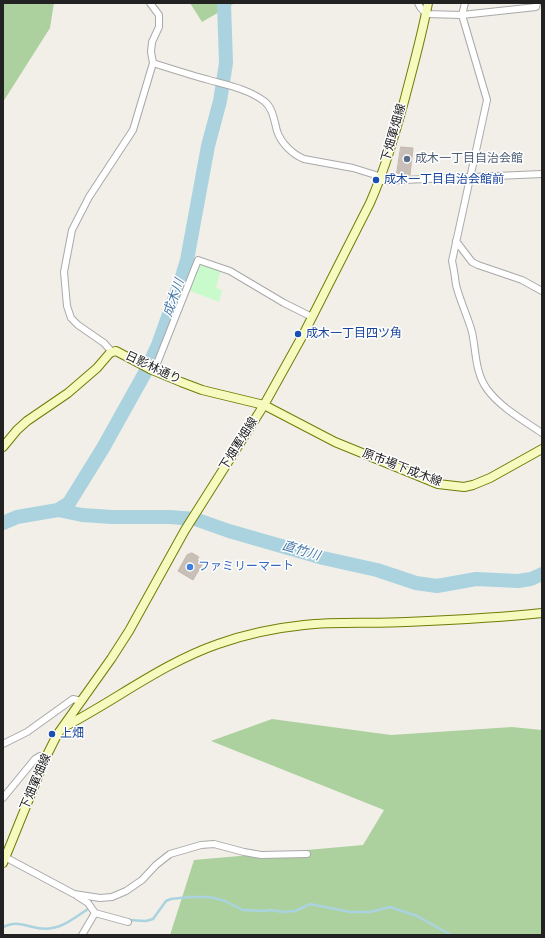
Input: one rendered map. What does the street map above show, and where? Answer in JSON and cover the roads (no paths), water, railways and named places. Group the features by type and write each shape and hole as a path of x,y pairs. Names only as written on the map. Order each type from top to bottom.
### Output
{"main road":[{"name":"下畑軍畑線","path":"4,859 46,757 62,728 129,631 185,530 264,405 312,317 381,179 398,123 428,3"},
{"name":"日影林通り","path":"3,447 22,426 72,389 97,368 112,352 116,351 153,370 202,390 264,405"},
{"name":"原市場下成木線","path":"264,405 335,442 438,484 464,487 481,482 542,449"},
{"path":"62,728 183,659 217,644 257,632 316,624 406,622 542,613"}],"street":[{"path":"112,352 110,348 78,325 71,318 67,306 64,272 72,230 89,197 133,130 153,63 151,52 152,42 159,27 159,14 150,3"},
{"path":"418,3 426,14 462,15 536,7 537,3"},
{"path":"465,3 462,15 487,100 452,261 456,286 471,331 482,381 486,388 511,411 542,433"},
{"path":"153,63 230,86 252,94 265,101 273,115 280,137 287,148 298,157 304,159 353,168 381,179 542,174"},
{"path":"456,241 472,262 522,280 542,291"},
{"path":"153,370 198,260 230,271 312,317"},
{"path":"3,744 27,732 73,699 81,702"},
{"path":"3,798 35,759 40,756 46,757"},
{"path":"74,894 100,898 112,897 126,891 142,880 156,865 170,854 201,845 214,844 261,855 307,854"},
{"path":"4,859 74,894 88,903 95,912 128,922"},
{"path":"82,935 95,912"}],"waterway":[{"name":"成木川","path":"3,523 17,517 58,510 69,503 103,448 146,371 158,345 187,260 208,146 220,101 226,63 224,3"},
{"name":"直竹川","path":"58,510 82,515 112,517 170,517 195,519 229,531 323,558 377,570 416,583 437,586 476,579 518,581 531,579 542,574"},
{"path":"128,920 146,921 153,919 166,901 171,899 210,897 225,901 243,910 271,910 283,912 295,911 310,904 350,912 370,912 390,907 417,916 451,935"},
{"path":"3,927 10,924 16,924 48,929 66,923 92,908"}],"place":[{"name":"成木一丁目自治会館","path":"407,159"},
{"name":"成木一丁目自治会館前","path":"376,180"},
{"name":"成木一丁目四ツ角","path":"298,334"},
{"name":"ファミリーマート","path":"190,567"},
{"name":"上畑","path":"52,734"}]}
